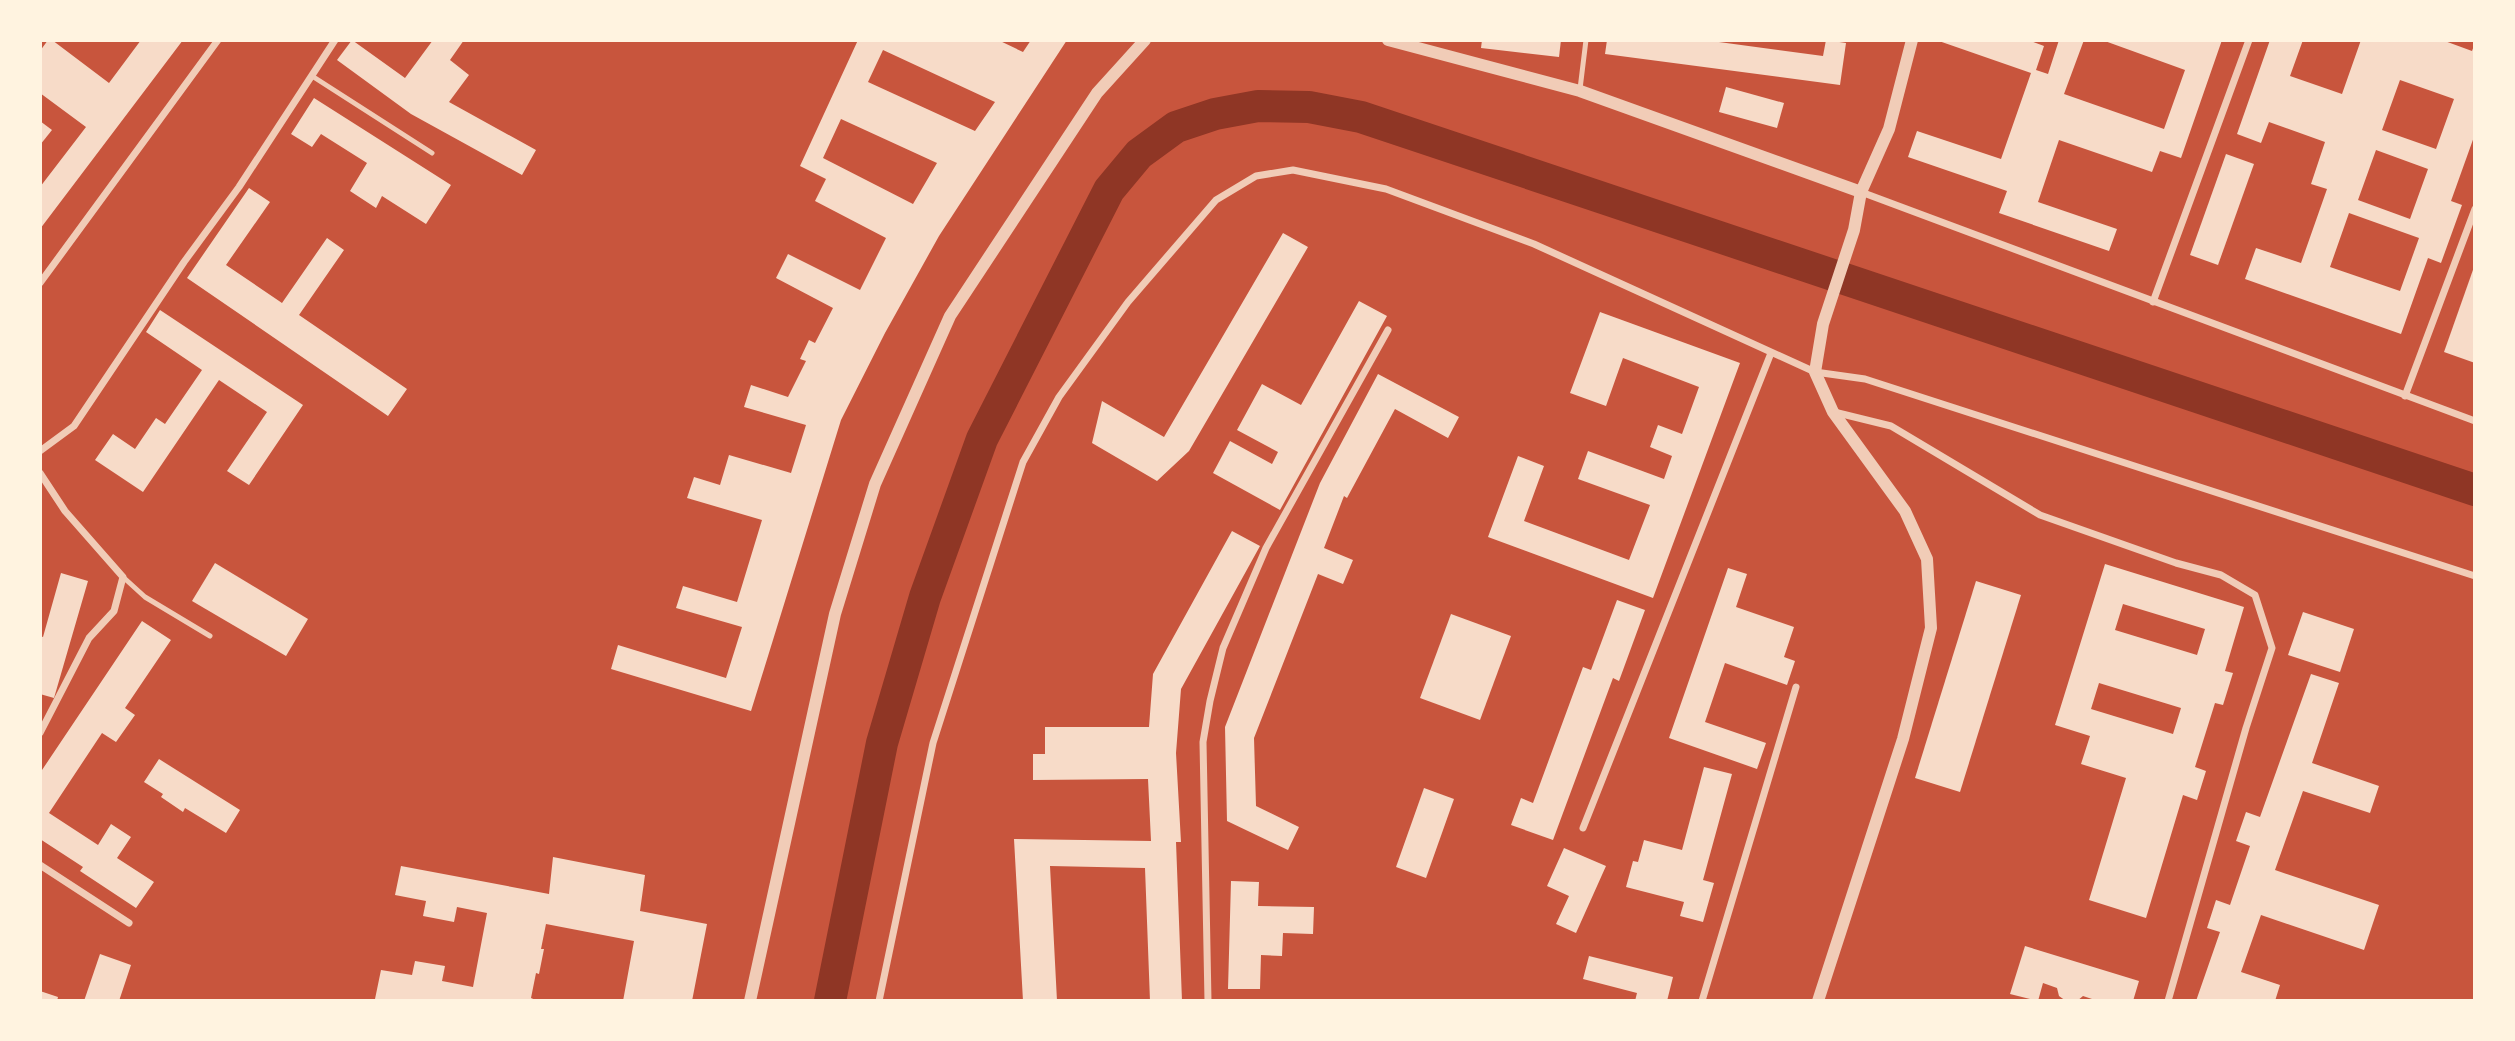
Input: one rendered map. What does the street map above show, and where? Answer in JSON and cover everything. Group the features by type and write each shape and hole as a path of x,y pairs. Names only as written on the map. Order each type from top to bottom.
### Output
{"street":[{"path":"40,283 218,40"},
{"path":"40,451 74,426 184,262 239,187 335,40"},
{"path":"750,1001 835,614 874,484 950,317 1097,93 1145,40"},
{"path":"1388,40 1580,92 1861,192 2475,421"},
{"path":"1818,1001 1903,739 1931,628 1927,559 1922,547 1905,511 1833,412 1815,372 1823,324 1854,230 1861,192 1889,129 1912,40"},
{"path":"2153,302 2249,40"},
{"path":"878,1001 933,743 1023,462 1059,397 1128,302 1216,200 1256,176 1293,170 1386,188 1534,244 1815,372 1865,379 2475,576"},
{"path":"2405,396 2475,209"},
{"path":"1208,1001 1203,742 1223,648 1266,548 1388,330"},
{"path":"1583,828 1771,353"},
{"path":"1833,412 1891,426 2040,515 2176,563 2221,575 2255,595 2272,648 2246,728 2168,1001"},
{"path":"40,473 65,511 123,577 114,611 89,638 40,733"},
{"path":"1702,1001 1796,687"},
{"path":"40,865 128,923"}],"lane":[{"path":"1580,92 1586,40"},
{"path":"312,76 432,153"},
{"path":"123,577 145,597 209,636"}],"building":[{"path":"48,40 52,40 109,83 141,40 183,40 40,229 40,187 86,127 40,93 40,51"},
{"path":"352,40 405,78 433,40 464,40 450,60 469,75 449,102 536,150 522,175 411,114 337,60"},
{"path":"858,40 998,40 1023,52 1031,40 1067,40 939,236 841,420 751,711 611,669 618,645 726,678 742,627 676,608 683,586 737,602 762,520 687,498 694,477 720,485 729,455 791,473 806,425 744,407 751,385 788,397 806,361 800,359 809,340 815,343 833,308 776,278 788,254 860,290 886,238 815,201 826,179 800,166","holes":["883,50 995,102 975,131 868,82","841,119 937,163 913,204 823,158"]},
{"path":"1482,40 1561,40 1559,57 1481,48"},
{"path":"1607,40 1704,40 1823,56 1826,40 1846,43 1840,85 1605,54"},
{"path":"1936,40 2028,40 2044,46 2036,70 2048,74 2059,40 2084,40 2064,94 2164,129 2185,70 2102,40 2222,40 2181,158 2160,151 2152,172 2059,140 2038,202 2117,229 2109,251 1999,213 2007,191 1908,157 1917,131 2001,159 2031,73"},
{"path":"2270,40 2303,40 2290,76 2342,94 2361,40 2442,40 2472,51 2475,43 2475,134 2451,201 2462,205 2441,263 2428,258 2401,334 2245,279 2256,248 2301,263 2327,189 2311,184 2325,142 2269,122 2261,143 2237,134","holes":["2400,80 2454,99 2436,149 2382,130","2376,150 2428,169 2410,219 2358,200","2349,213 2419,238 2400,291 2330,267"]},
{"path":"1726,87 1784,103 1777,128 1719,112"},
{"path":"314,98 451,185 426,224 382,196 376,208 350,191 367,163 321,134 312,147 291,134"},
{"path":"40,121 52,130 40,145"},
{"path":"2226,154 2254,164 2218,265 2190,255"},
{"path":"249,188 270,202 226,265 282,303 327,238 344,250 299,315 407,389 388,416 187,278"},
{"path":"1283,233 1308,247 1189,451 1157,481 1092,443 1102,401 1164,437"},
{"path":"2475,267 2475,363 2444,352"},
{"path":"1359,301 1387,316 1280,510 1213,473 1230,441 1272,464 1278,452 1237,430 1262,384 1301,405"},
{"path":"160,310 303,405 249,485 227,471 267,412 219,380 143,492 95,460 113,434 135,449 156,418 165,424 202,370 146,332"},
{"path":"1600,312 1740,363 1653,598 1488,537 1518,456 1544,466 1524,521 1629,560 1650,505 1578,479 1588,451 1664,479 1672,456 1650,447 1658,425 1682,434 1699,387 1623,358 1606,406 1570,393"},
{"path":"1378,374 1459,417 1448,438 1395,409 1347,498 1344,496 1324,548 1353,560 1343,584 1318,574 1254,738 1256,806 1299,827 1288,850 1227,821 1225,727 1320,483"},
{"path":"1232,531 1260,546 1181,689 1176,753 1181,842 1176,842 1182,1001 1150,1001 1145,868 1050,866 1057,1001 1023,1001 1014,839 1151,841 1148,779 1033,780 1033,754 1045,754 1045,727 1149,727 1153,674"},
{"path":"215,563 308,619 286,656 192,601"},
{"path":"2105,564 2244,607 2225,671 2233,673 2223,705 2215,703 2195,767 2206,771 2197,800 2183,795 2146,918 2089,900 2126,778 2081,764 2090,736 2055,725","holes":["2123,604 2205,629 2197,655 2115,630","2099,683 2181,708 2173,734 2091,709"]},
{"path":"1728,568 1747,574 1736,607 1794,627 1784,657 1795,661 1787,685 1725,663 1705,722 1766,743 1757,769 1669,738"},
{"path":"61,573 88,581 54,698 40,694 40,636 43,637"},
{"path":"1976,581 2021,595 1960,792 1915,778"},
{"path":"1617,600 1645,610 1619,681 1613,678 1553,840 1511,825 1521,798 1533,803 1583,667 1591,670"},
{"path":"2303,612 2354,629 2340,672 2288,655"},
{"path":"1451,614 1511,636 1480,720 1420,698"},
{"path":"142,621 171,640 125,708 135,715 116,742 102,733 49,813 98,845 111,824 131,837 117,858 154,882 136,908 80,871 83,867 40,839 40,773"},
{"path":"2311,674 2339,683 2312,763 2379,786 2370,813 2303,791 2275,870 2379,905 2364,950 2261,915 2241,972 2280,985 2275,1001 2196,1001 2220,932 2207,928 2216,900 2230,905 2250,846 2236,841 2246,812 2260,817"},
{"path":"159,759 240,810 226,833 185,808 183,812 144,782"},
{"path":"1704,767 1732,774 1703,880 1714,883 1703,922 1680,916 1684,902 1626,887 1633,861 1638,862 1644,840 1682,850"},
{"path":"1424,788 1454,799 1426,878 1396,867"},
{"path":"1564,848 1606,866 1576,933 1556,924 1569,896 1547,886"},
{"path":"553,857 645,875 640,911 707,924 692,1001 623,1001 634,941 546,924 539,974 536,973 531,998 538,1001 375,999 381,970 412,975 415,961 445,966 442,981 473,987 487,913 457,907 454,922 423,916 426,901 395,895 401,866 549,894"},
{"path":"1231,881 1259,882 1258,906 1314,907 1313,934 1283,933 1282,956 1261,955 1260,989 1228,989"},
{"path":"2025,946 2139,981 2133,1001 2098,1001 2083,996 2077,1001 2066,1001 2059,996 2057,988 2043,983 2038,1001 2010,994"},
{"path":"100,954 131,965 119,1001 84,1001"},
{"path":"1589,956 1673,977 1667,1001 1635,1001 1637,993 1583,979"},
{"path":"40,991 58,997 57,1001 40,1001"}],"waterway":[{"path":"830,1001 882,743 925,597 982,439 1109,190 1139,154 1176,127 1215,114 1258,106 1309,107 1361,117 2475,490"}]}
